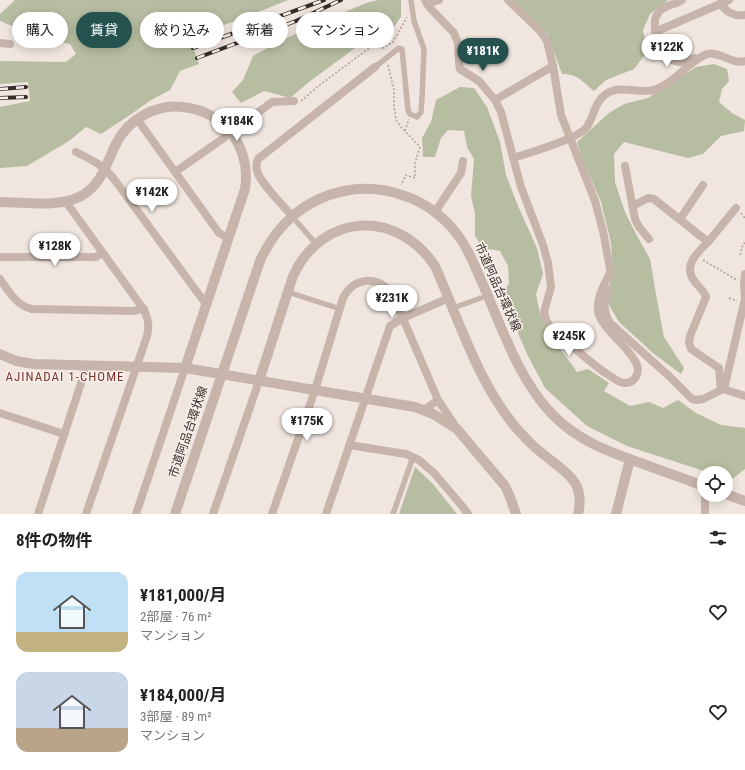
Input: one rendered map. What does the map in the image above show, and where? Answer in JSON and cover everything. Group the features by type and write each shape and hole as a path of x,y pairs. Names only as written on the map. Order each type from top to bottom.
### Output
{"street":[{"path":"316,244 265,184 256,167 258,158 399,48 402,49 408,110 410,114 417,117 420,112 424,48 414,21 411,0"},
{"path":"426,2 439,0"},
{"path":"508,0 544,36 553,66 561,115 595,201 611,270 611,280 604,307 607,318 614,327 692,399 703,399 723,390 745,396"},
{"path":"682,0 665,7 658,13 656,19 656,37 667,54 673,60 683,62 710,53 716,53 736,61 745,61"},
{"path":"655,32 729,0"},
{"path":"426,2 454,33 458,43 460,69 477,80 495,100 501,112 521,187 543,246 548,264 551,287 544,312 546,320 551,327 592,364 618,381 627,383 634,380 638,374 637,364 602,321 598,310 599,298 611,270"},
{"path":"720,4 724,9 735,15 745,15"},
{"path":"0,43 10,44"},
{"path":"513,158 577,136 585,129 600,100 606,94 618,89 643,91 658,88 704,55"},
{"path":"495,100 553,66"},
{"path":"175,172 272,102 296,102"},
{"path":"0,202 53,203 66,202 80,197 91,189 100,178 106,169 120,136 129,125 146,113 159,108 173,106 187,107 201,111 213,117 224,125 231,133 243,155 246,175 245,189 136,514"},
{"path":"137,119 219,233 228,238"},
{"path":"76,152 106,169 206,303"},
{"path":"435,212 461,173 463,161"},
{"path":"625,166 634,219 649,239"},
{"path":"680,219 703,185"},
{"name":"市道阿品台環状線","path":"175,514 260,261 271,240 278,230 295,219 305,206 327,196 345,191 363,189 387,191 421,203 435,212 450,225 464,244 527,382 538,398 558,420 578,436 608,452 697,483"},
{"path":"632,206 648,198 654,199 708,242"},
{"path":"66,202 144,309 148,320 148,330 86,514"},
{"path":"723,390 719,368 691,349 689,342 706,297 690,276 689,269 690,263 736,208"},
{"path":"213,514 298,265 305,254 316,244 336,232 360,226 386,228 398,232 419,246 428,256 435,266 480,372 491,393 504,413 535,448 568,473 576,483 580,495 578,514"},
{"path":"0,257 96,257 102,253"},
{"path":"723,390 745,297 745,274"},
{"path":"0,279 17,301 27,308 132,311 144,309"},
{"path":"272,514 343,298 350,288 360,282 372,281 378,282 392,293 438,400 457,429 505,486 516,514"},
{"path":"288,292 340,309"},
{"path":"326,514 390,326 403,318 449,298"},
{"path":"453,308 481,298"},
{"path":"0,354 16,361 28,363 185,368 405,405 424,410 441,418 457,429"},
{"path":"38,514 87,365"},
{"path":"424,410 438,400"},
{"path":"0,413 64,434"},
{"path":"349,445 406,454 413,457 430,469 468,514"},
{"path":"393,514 413,457"},
{"path":"616,514 630,459"},
{"path":"733,497 745,501"},
{"path":"705,514 706,502"}],"path":[{"path":"394,40 407,17 408,11"},
{"path":"296,102 369,48"},
{"path":"383,48 387,58 394,90 396,120 420,147 415,163 415,178 406,176 400,186"},
{"path":"405,131 410,114"},
{"path":"740,255 745,242"},
{"path":"699,258 733,277 738,282"}],"green space":[{"path":"15,0 288,0 258,12 232,12 232,22 224,25 224,12 140,12 140,48 193,48 199,64 180,71 170,90 151,100 101,134 86,127 69,141 27,166 0,168 0,107 30,101 28,82 0,84 0,61 66,62 76,54 70,44 68,44 68,12 12,12 12,26 0,21 0,14"},
{"path":"378,0 401,0 401,17 394,27 394,12 345,12 366,3"},
{"path":"513,0 668,0 650,14 643,30 647,52 634,69 606,80 594,91 576,77 562,74 547,33"},
{"path":"296,34 296,48 355,48 290,98 264,91 241,103 232,92 243,80 253,56 268,48 288,48 288,37"},
{"path":"714,64 727,69 729,81 722,89 719,102 732,113 745,120 744,131 721,136 703,154 688,158 624,142 614,154 615,182 625,212 650,259 664,337 684,368 681,374 653,353 619,322 606,300 613,271 611,243 601,202 583,161 577,142 609,113 624,104 648,98 696,67"},
{"path":"460,87 474,88 487,107 500,142 506,175 537,248 543,274 536,294 540,314 554,340 577,372 588,369 609,383 604,391 630,406 649,402 663,408 678,400 696,413 721,425 745,428 745,469 733,478 733,466 697,466 697,469 627,446 587,426 545,388 527,354 501,294 509,284 508,266 500,251 483,248 475,236 475,214 471,196 474,159 467,147 464,131 448,130 441,138 435,157 423,157 422,138 431,122 436,100"},
{"path":"415,467 433,484 457,514 399,514"}],"railway":[{"path":"224,37 324,0"},
{"path":"197,58 296,21 341,0"},
{"path":"0,89 26,87"},
{"path":"0,98 26,97"}],"district":[{"name":"AJINADAI 1-CHOME","path":"65,376"}]}
